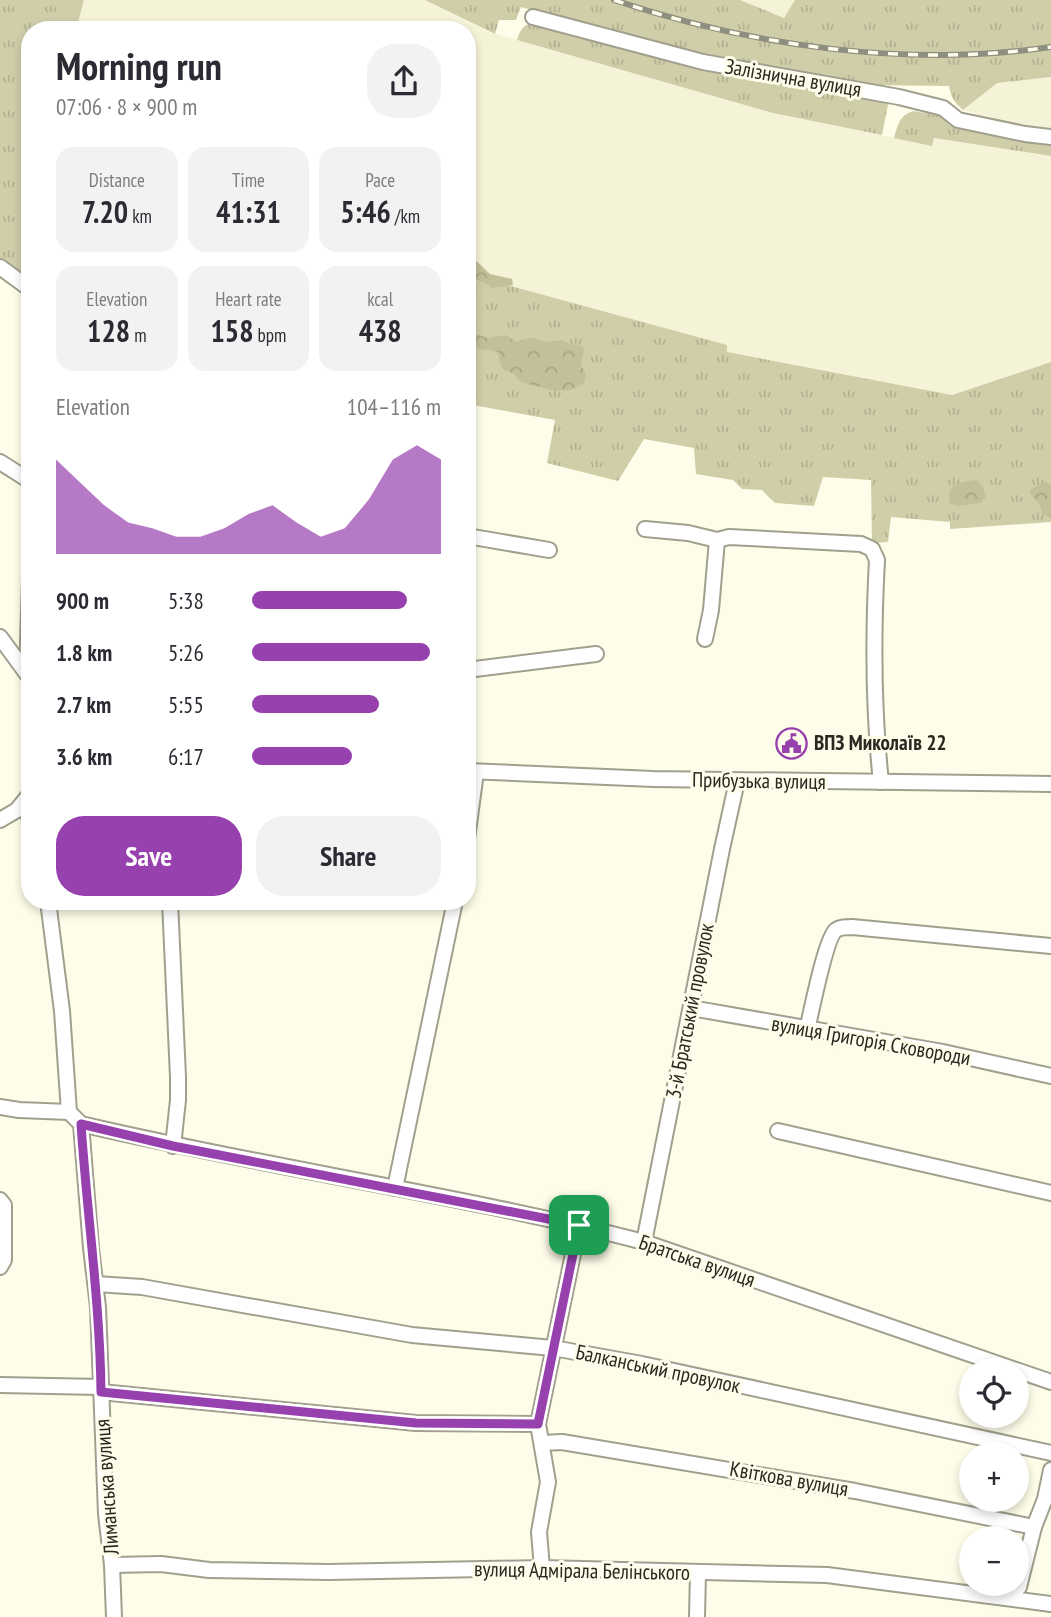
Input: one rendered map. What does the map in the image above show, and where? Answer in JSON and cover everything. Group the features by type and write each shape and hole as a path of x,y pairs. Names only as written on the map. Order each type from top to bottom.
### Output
{"street":[{"name":"Залізнична вулиця","path":"533,18 703,62 900,97 943,108 958,120 1051,137"},
{"path":"0,267 21,282"},
{"path":"0,462 21,475"},
{"path":"645,529 688,533 718,540 729,537 861,544 872,549 877,560 875,655 877,742 881,782"},
{"path":"476,538 549,550"},
{"path":"705,639 711,610 718,540"},
{"path":"0,636 21,666"},
{"path":"476,669 596,654"},
{"name":"Прибузька вулиця","path":"476,771 737,781 1051,784"},
{"name":"3-й Братський провулок","path":"643,1242 737,781"},
{"path":"0,821 21,809"},
{"path":"49,910 62,1010 69,1112 81,1124"},
{"path":"170,910 178,1088 173,1146"},
{"path":"395,1188 453,910"},
{"path":"807,1030 827,947 832,933 838,928 852,927 1051,946"},
{"name":"вулиця Григорія Сковороди","path":"691,1007 807,1030 943,1052 1051,1076"},
{"path":"0,1107 69,1112"},
{"name":"Братська вулиця","path":"81,1124 173,1146 579,1225 643,1242 1051,1382"},
{"name":"Лиманська вулиця","path":"81,1124 96,1284 106,1514 114,1617"},
{"path":"778,1131 1051,1194"},
{"path":"0,1200 4,1205 4,1260 0,1267"},
{"path":"542,1568 539,1532 548,1482 538,1424 579,1225"},
{"name":"Балканський провулок","path":"96,1284 142,1287 412,1335 553,1348 642,1364 1051,1453"},
{"path":"0,1385 101,1390 416,1423 538,1424"},
{"name":"Квіткова вулиця","path":"542,1443 562,1442 761,1474 1034,1527"},
{"path":"1007,1598 1019,1587 1034,1527 1048,1500 1051,1470"},
{"name":"вулиця Адмірала Белінського","path":"112,1565 161,1564 209,1570 328,1572 542,1568 827,1575 1051,1604"},
{"path":"697,1617 698,1572"}],"shaded area":[{"path":"84,0 425,0 467,21 78,21"},
{"path":"612,0 705,26 757,37 845,49 950,53 1051,48 951,54 888,53 815,47 704,28"},
{"path":"740,0 795,0 785,19"},
{"path":"476,26 489,32 773,113 931,145 933,138 1051,156 1051,362 952,395 726,352 727,345 476,276"},
{"path":"1051,77 1051,131 1027,129 963,110 997,83"}],"green space":[{"path":"0,0 84,0 78,21 21,21 21,279 0,264"},
{"path":"425,0 612,0 704,28 757,39 845,50 951,54 1051,48 1051,77 997,83 963,110 953,99 949,86 867,85 705,57 627,38 521,7 516,20 499,20 495,34 476,25 476,21 468,21"},
{"path":"616,0 740,0 784,18 795,0 1051,0 1051,46 942,54 831,48 721,29"},
{"path":"535,22 889,100 882,135 773,113 517,40 523,28"},
{"path":"914,111 940,116 950,125 1024,140 1051,142 1051,156 934,138 932,146 894,138 902,118"},
{"path":"476,261 490,274 512,279 513,285 492,288 476,280"},
{"path":"476,276 727,345 727,352 952,395 1051,362 1051,522 950,529 950,522 891,517 888,542 872,543 871,480 823,477 814,506 775,503 762,490 742,489 733,480 696,474 694,448 644,439 618,481 547,463 555,420 476,406"},
{"path":"476,334 488,338 506,335 516,342 529,338 546,342 562,340 582,346 584,350 581,365 586,374 584,384 570,390 555,391 528,384 504,370 498,352 476,348"},
{"path":"976,480 982,485 986,497 981,503 959,506 950,504 950,492 955,485"},
{"path":"1044,482 1051,484 1051,518 1043,514 1039,503 1030,494 1030,490"}],"railway":[{"path":"614,0 720,30 830,49 941,55 1051,47"}],"place":[{"name":"ВПЗ Миколаїв 22","path":"791,743"}],"route":[{"path":"81,1124 173,1146 579,1225 538,1424 416,1423 101,1392 98,1307 81,1124"}]}
